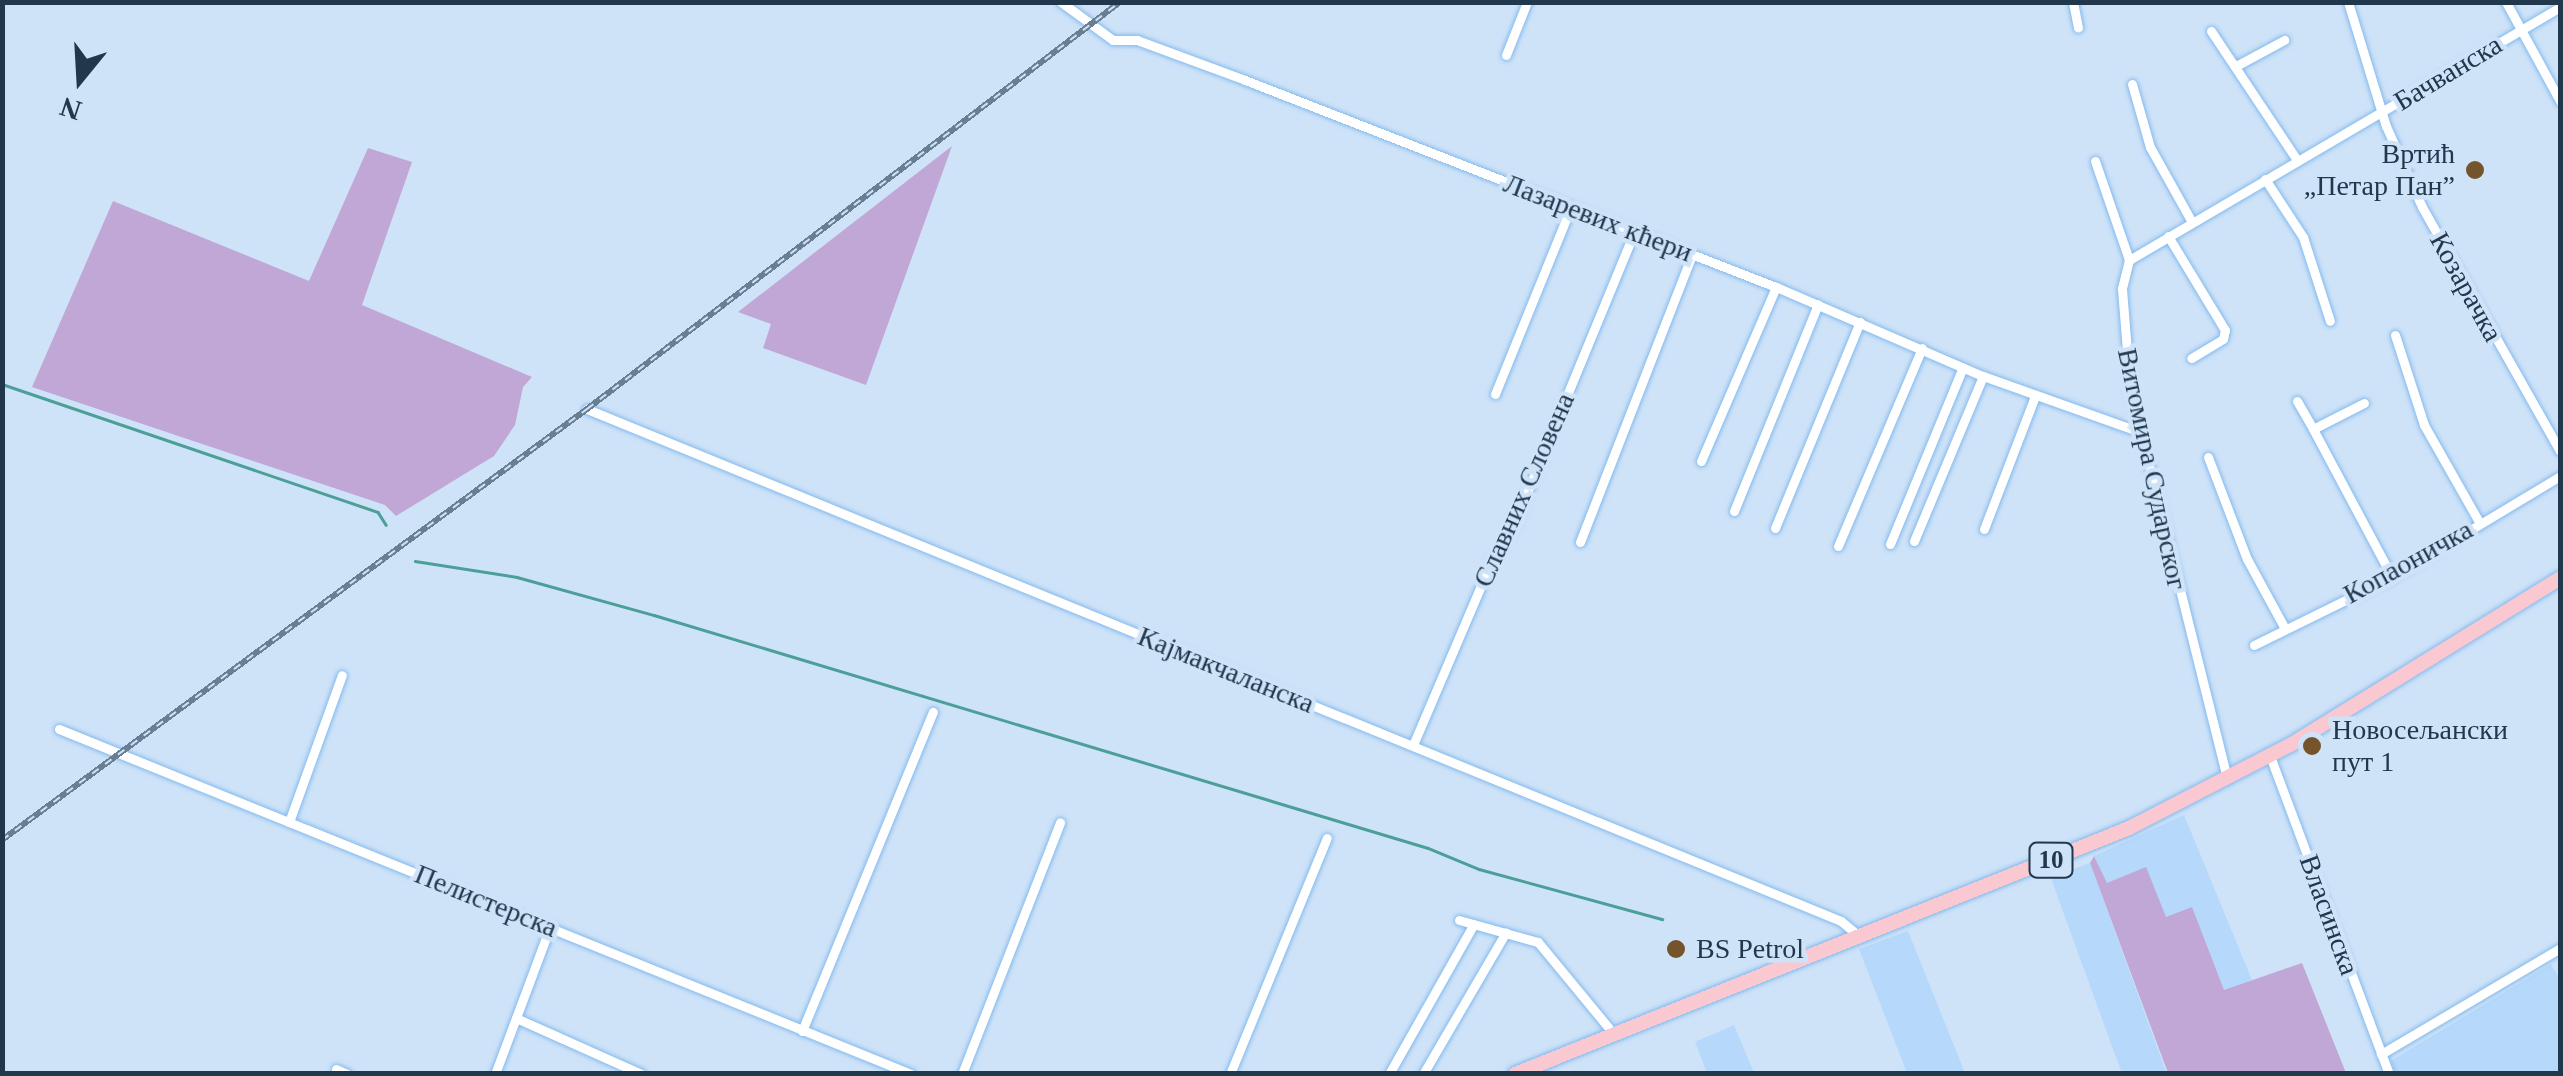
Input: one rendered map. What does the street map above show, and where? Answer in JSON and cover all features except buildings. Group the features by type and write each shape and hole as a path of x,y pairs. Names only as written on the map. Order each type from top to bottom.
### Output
{"main road":[{"name":"10","path":"1515,1074 2130,828 2270,756 2560,578"}],"street":[{"name":"Лазаревих кћери","path":"1061,2 1113,40 1136,40 1227,74 1776,287 1983,376 2140,432"},
{"path":"1506,56 1527,2"},
{"path":"2072,2 2078,28"},
{"name":"Козарачка","path":"2348,2 2382,114 2453,268 2559,446"},
{"path":"2506,2 2560,100"},
{"name":"Бачванска","path":"2129,260 2560,7"},
{"path":"2211,30 2297,160"},
{"path":"2236,66 2284,40"},
{"path":"2132,84 2150,148 2192,222"},
{"name":"Витомира Сударског","path":"2095,161 2129,260 2124,330 2140,432 2226,778"},
{"path":"2265,180 2304,237 2330,320"},
{"path":"1494,394 1571,207"},
{"name":"Славних Словена","path":"1412,746 1492,560 1511,532 1634,232"},
{"path":"2168,236 2226,334 2191,358"},
{"path":"1580,542 1692,254"},
{"path":"1700,461 1776,287"},
{"path":"1734,512 1818,304"},
{"path":"1775,528 1860,322"},
{"path":"2395,335 2424,425 2479,522"},
{"path":"1838,546 1922,348"},
{"path":"1890,544 1964,367"},
{"path":"1914,541 1983,376"},
{"path":"1984,530 2035,396"},
{"path":"2297,401 2392,576"},
{"path":"2313,429 2364,402"},
{"name":"Кајмакчаланска","path":"587,409 1841,922 1861,938"},
{"path":"2208,456 2248,559 2284,628"},
{"name":"Копаоничка","path":"2254,645 2392,576 2560,476"},
{"path":"290,822 342,675"},
{"path":"802,1031 933,712"},
{"name":"Пелистерска","path":"60,729 912,1074"},
{"name":"Власинска","path":"2270,756 2389,1074"},
{"path":"962,1074 1060,822"},
{"path":"1230,1074 1326,838"},
{"path":"1459,920 1541,944 1614,1033"},
{"path":"1389,1074 1474,924"},
{"path":"495,1074 550,927"},
{"path":"1423,1074 1506,932"},
{"path":"2381,1054 2560,948"},
{"path":"516,1018 641,1074"},
{"path":"336,1069 347,1074"}],"shaded area":[{"path":"952,146 866,385 763,348 771,324 738,312"},
{"path":"368,148 412,162 362,305 532,377 523,387 515,425 494,456 396,516 385,505 32,387 113,201 309,281"},
{"path":"2184,815 2252,980 2224,991 2192,908 2166,918 2107,884 2094,856"},
{"path":"2094,856 2107,883 2146,867 2166,917 2192,907 2224,990 2302,963 2346,1073 2168,1073 2090,863"},
{"path":"2090,863 2167,1073 2122,1074 2051,877"},
{"path":"1908,931 1965,1073 1907,1073 1859,949"},
{"path":"2551,964 2560,980 2560,1073 2396,1073 2391,1061"},
{"path":"1734,1025 1754,1073 1707,1073 1695,1042"}],"waterway":[{"path":"2,384 378,512 386,525"},
{"path":"415,561 517,577 654,615 1428,848 1479,869 1662,919"}],"railway":[{"path":"2,840 587,409 1120,2"}],"place":[{"name":"Вртић „Петар Пан”","path":"2475,170"},
{"name":"Новосељански пут 1","path":"2312,746"},
{"name":"BS Petrol","path":"1676,949"}]}
